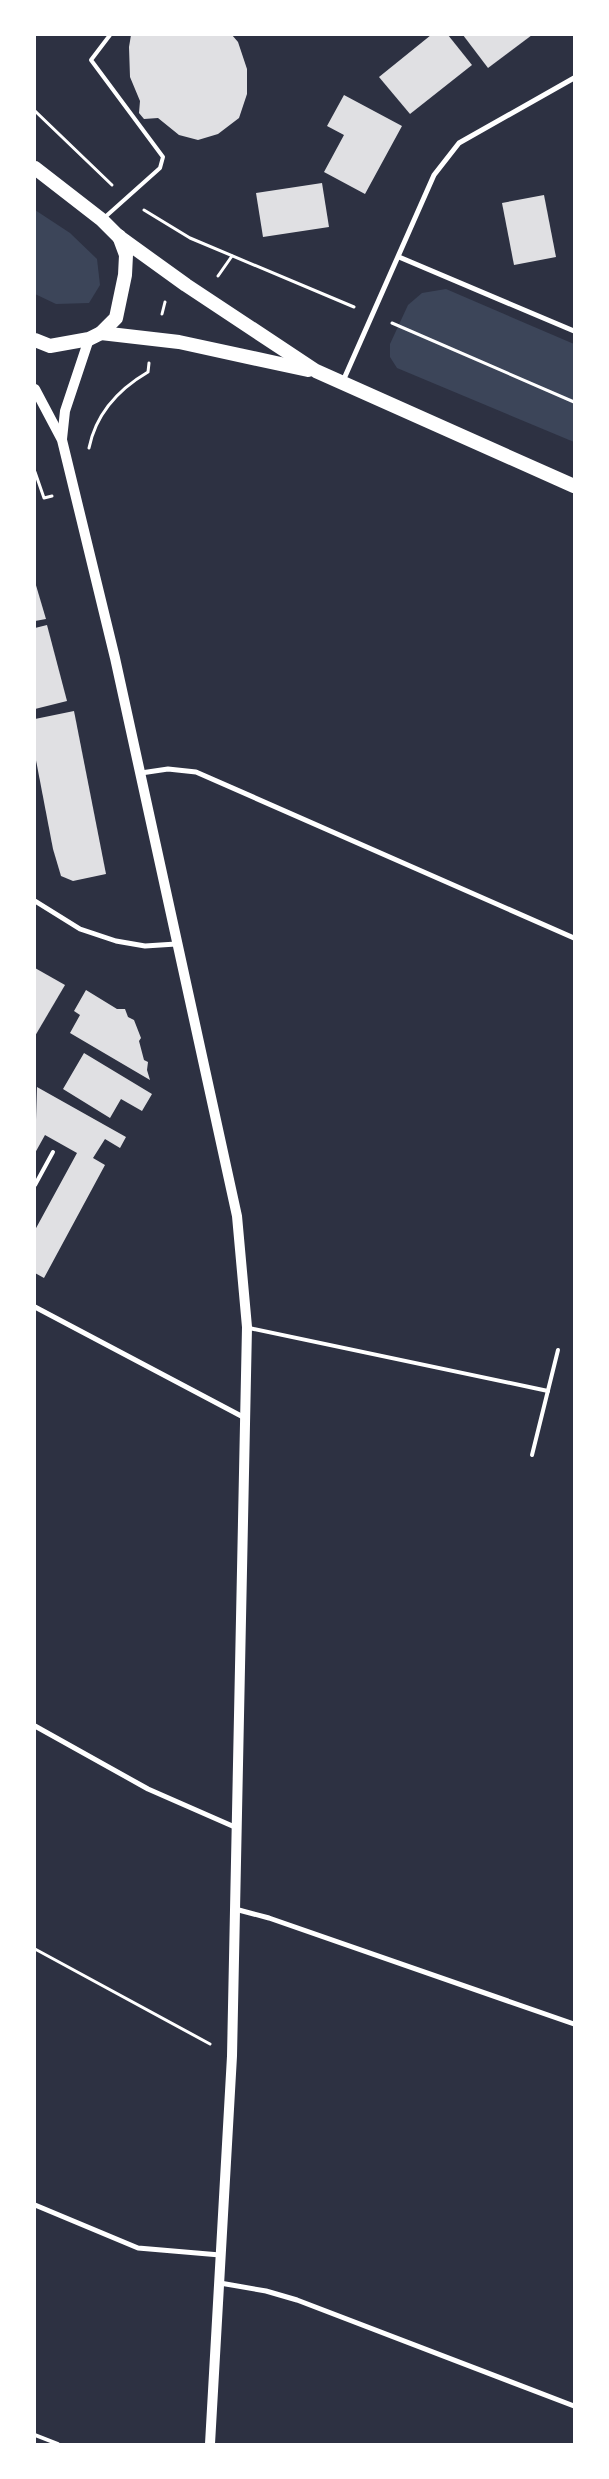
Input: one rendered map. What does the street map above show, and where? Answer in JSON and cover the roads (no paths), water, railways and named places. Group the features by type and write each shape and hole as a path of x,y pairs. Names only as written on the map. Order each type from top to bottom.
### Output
{"highway":[{"path":"35,168 102,220 118,236 186,285 316,372"},
{"path":"95,336 116,318 126,275 126,255 118,236"},
{"path":"35,340 50,346 95,336 179,342 316,372 574,486"}],"main road":[{"path":"62,440 65,410 95,336"},
{"path":"35,389 62,440 140,774 237,1216 247,1327 232,2056 210,2444"}],"street":[{"path":"342,383 400,257 434,176 459,143 574,78"},
{"path":"400,257 574,331"},
{"path":"140,774 168,769 196,772 574,938"},
{"path":"35,901 80,930 116,941 145,946 176,944"},
{"path":"35,1307 245,1418"},
{"path":"35,1726 148,1789 237,1828"},
{"path":"235,1909 269,1918 574,2024"},
{"path":"35,2205 138,2248 220,2255"},
{"path":"220,2284 266,2291 297,2300 574,2406"}],"lane":[{"path":"102,220 160,168 163,157 91,60 110,35"},
{"path":"35,1185 53,1152"},
{"path":"247,1327 548,1391"},
{"path":"532,1455 558,1350"},
{"path":"35,2435 58,2444"}]}
